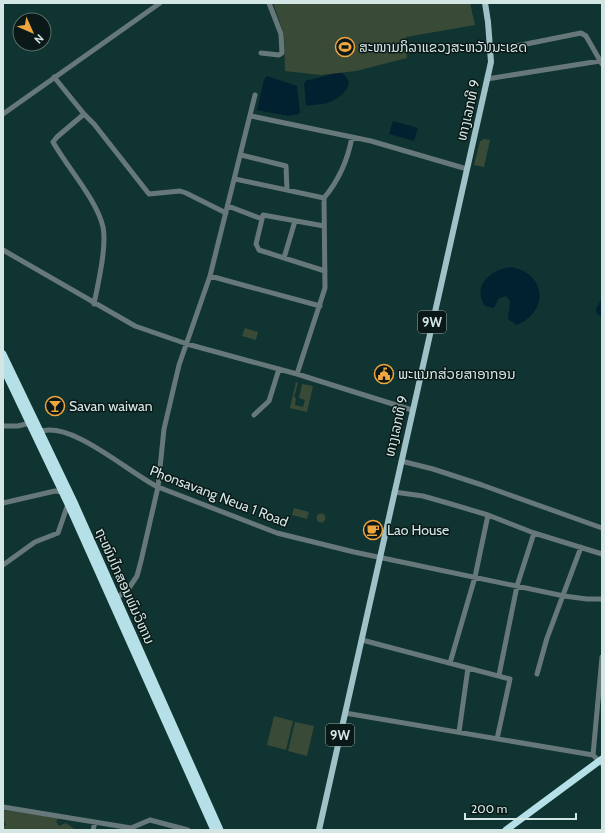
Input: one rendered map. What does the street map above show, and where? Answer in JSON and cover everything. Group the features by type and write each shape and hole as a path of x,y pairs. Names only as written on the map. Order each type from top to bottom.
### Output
{"highway":[{"name":"ຖະໜົນໄກສອນພົມວິຫານ","path":"3,354 38,432 117,598 220,830"},
{"name":"ຖະໜົນໄກສອນພົມວິຫານ","path":"3,368 30,423 38,432 62,492 214,830"},
{"path":"506,830 601,762"}],"main road":[{"name":"ທາງເລກທີ 9","path":"319,830 381,557 400,462 491,62 491,51 484,3"}],"street":[{"path":"3,114 160,3"},
{"path":"261,53 279,56 282,53 281,34 269,3"},
{"path":"487,79 601,62 586,36 581,33 491,51"},
{"path":"54,77 94,124 149,194 186,193 226,213"},
{"path":"117,598 129,588 137,576 158,488 164,430 179,365 210,276 255,95"},
{"path":"84,114 57,137 54,142 94,207 102,226 102,252 94,304"},
{"path":"251,116 352,137 467,169"},
{"path":"297,374 325,288 324,198 332,189 348,156 352,137"},
{"path":"241,155 286,166 287,190"},
{"path":"235,179 324,198"},
{"path":"228,206 262,219"},
{"path":"324,226 263,215 256,244 259,250 325,271"},
{"path":"284,258 295,221"},
{"path":"3,250 94,304 135,326 187,344 297,374 412,410"},
{"path":"210,276 320,306"},
{"path":"254,415 269,401 279,369"},
{"path":"3,426 18,426 30,423"},
{"name":"Phonsavang Neua 1 Road","path":"38,432 48,430 56,431 81,439 113,459 142,480 158,488 277,533 564,596 602,599"},
{"path":"400,462 433,469 482,485 602,528"},
{"path":"3,503 55,491 62,492"},
{"path":"394,492 423,496 488,515 534,533 602,554"},
{"path":"3,565 35,542 58,533 68,504"},
{"path":"450,663 475,577 488,515"},
{"path":"499,676 517,586 534,533"},
{"path":"537,674 547,638 564,596 581,547"},
{"path":"362,640 508,678 511,681 498,739"},
{"path":"593,755 602,657"},
{"path":"459,732 468,668"},
{"path":"345,713 593,755 601,762"},
{"path":"3,807 131,828 150,820 188,830"},
{"path":"93,830 95,822"}],"green space":[{"name":"ສະໜາມກິລາແຂວງສະຫວັນນະເຂດ","path":"273,3 470,3 475,25 406,37 407,58 356,71 321,75 285,71 284,34"},
{"path":"483,139 490,140 484,167 474,165 480,141"},
{"path":"245,328 258,332 256,340 242,336"},
{"path":"296,382 298,383 294,397 296,398 295,405 303,407 305,400 299,398 302,384 313,386 307,412 290,408"},
{"path":"294,508 309,512 307,519 292,515"},
{"path":"321,513 326,518 321,523 316,518"},
{"path":"274,716 293,721 286,750 267,745"},
{"path":"295,722 314,726 307,756 288,751"},
{"path":"4,810 59,818 56,821 59,826 66,823 76,830 3,830 3,826 6,825 3,819"}],"water":[{"path":"342,73 347,77 348,86 338,98 328,103 306,106 304,83 307,80"},
{"path":"267,76 297,86 299,114 288,116 257,110 264,80"},
{"path":"393,121 418,128 414,141 389,134"},
{"path":"510,267 522,270 531,276 537,284 539,293 539,302 535,311 528,319 517,325 508,319 510,301 506,296 499,298 494,308 485,306 481,292 485,280 490,275"},
{"path":"602,298 602,317 597,314 596,309"}],"place":[{"name":"ສະໜາມກິລາແຂວງສະຫວັນນະເຂດ","path":"345,47"},
{"name":"ພະແນກສ່ວຍສາອາກອນ","path":"384,374"},
{"name":"Savan waiwan","path":"55,406"},
{"name":"Lao House","path":"373,530"}]}
